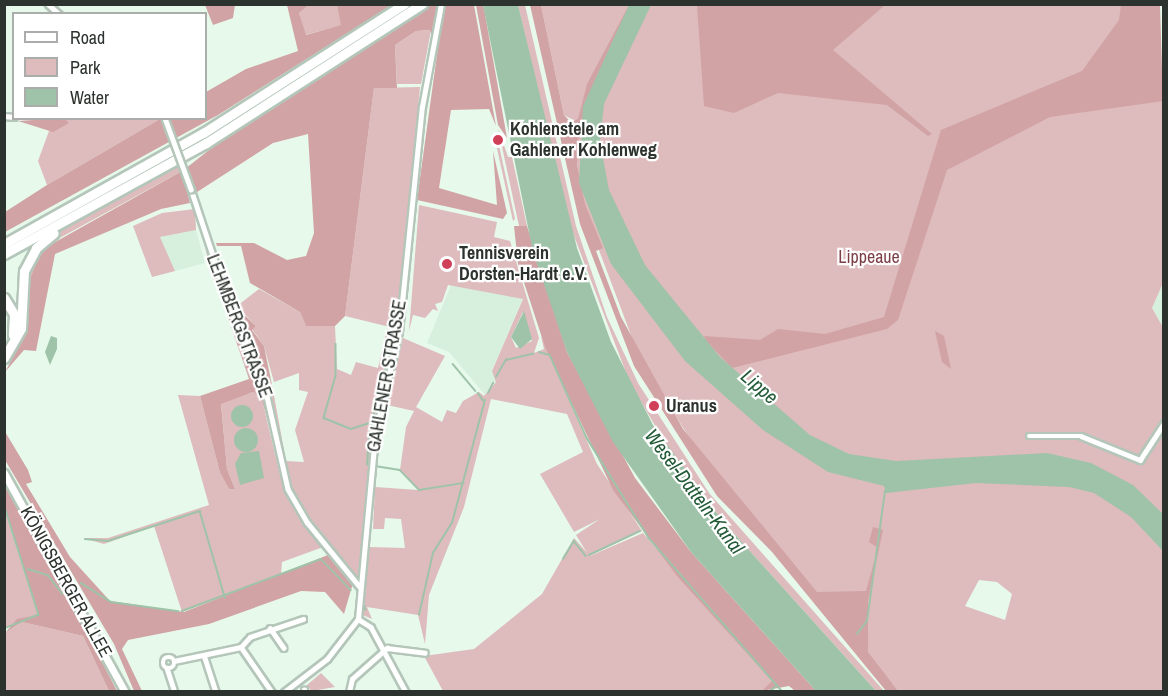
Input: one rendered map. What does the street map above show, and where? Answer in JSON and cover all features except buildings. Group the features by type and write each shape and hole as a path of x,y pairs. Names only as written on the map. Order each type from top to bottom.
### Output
{"highway":[{"path":"4,244 202,133 404,4"},
{"path":"4,358 19,336 24,271 36,248 114,195 422,4"},
{"path":"4,254 114,195"},
{"path":"4,298 15,327 4,350"}],"main road":[{"name":"KÖNIGSBERGER ALLEE","path":"4,473 125,692"}],"street":[{"name":"GAHLENER STRASSE","path":"358,619 375,434 399,332 422,107 441,4"},
{"name":"LEHMBERGSTRASSE","path":"166,120 228,301 266,392 288,489 360,587"},
{"path":"1029,436 1081,436 1140,460 1164,423"},
{"path":"175,692 165,659 174,661 241,646 270,628 303,619"},
{"path":"284,692 321,665 358,619 371,627 406,692"},
{"path":"270,628 284,648"},
{"path":"241,646 272,692"},
{"path":"349,692 352,679 393,647 425,653"},
{"path":"204,655 216,692"},
{"path":"167,668 174,661"}],"shaded area":[{"path":"444,4 474,5 496,126 489,109 451,110 439,188 497,205 493,151 507,213 503,219 417,200"},
{"path":"205,5 235,5 233,18 213,25"},
{"path":"287,5 309,5 299,13 306,35 341,25 337,5 392,5 218,115 5,232 5,212 47,185 158,120 207,120 207,91 246,69 298,51"},
{"path":"431,5 439,5 433,39 430,30 416,31 395,45 397,88 374,88 345,316 335,326 306,326 300,312 250,283 241,246 217,246 216,243 254,243 287,260 306,256 314,233 308,134 273,143 194,194 185,169 233,131"},
{"path":"476,5 483,5 507,138 498,125"},
{"path":"530,5 541,5 564,115 571,122 578,119 587,84 629,5 579,131 577,165 585,204 603,248 596,251 621,317 683,429 817,592 866,591 878,548 869,542 873,527 883,530 868,601 868,652 898,691 886,691 772,552 717,496 634,366 580,224"},
{"path":"697,5 885,5 833,50 932,134 928,136 887,105 778,93 734,113 704,106"},
{"path":"1121,5 1160,5 1163,101 1050,117 947,170 898,320 887,329 732,368 707,342 704,336 760,340 778,329 825,334 884,317 941,130 1082,71 1119,20"},
{"path":"66,120 69,123 53,132 18,121"},
{"path":"182,171 190,203 161,209 55,254 36,351 24,350 5,372 25,335 31,277 41,250"},
{"path":"514,226 527,226 567,352 635,478 691,552 816,691 795,691 789,686 762,691 772,681 677,576 613,490 545,347 518,264"},
{"path":"196,230 205,263 175,271 160,237"},
{"path":"1163,283 1163,329 1152,308"},
{"path":"451,285 523,298 492,370 497,380 485,395 449,352 427,343"},
{"path":"228,299 256,326 252,330 264,346 273,390 268,391"},
{"path":"227,301 265,393 287,490 261,397 253,392 221,404 227,469 235,489 229,489 220,473 200,396 249,379 223,303"},
{"path":"935,331 944,336 951,369 942,362"},
{"path":"4,430 28,470 32,482 26,484 70,557 110,601 184,612 333,553 353,583 344,614 325,592 301,591 209,624 128,640 122,649 142,691 134,691 114,644 5,460"},
{"path":"4,483 54,570 117,691 109,691 83,636 22,622 5,633 17,619 38,615 5,508"}],"green space":[{"path":"309,5 337,5 342,25 305,35 299,13"},
{"path":"518,5 525,5 576,226 607,317 638,383 709,493 884,691 876,691 721,519 667,446 630,383 568,220"},
{"name":"Lippeaue","path":"541,5 1141,5 1121,62 1163,80 1163,283 1152,308 1164,329 1163,691 898,691 697,450 640,359 588,221 578,182 575,121 564,115","holes":["979,580 997,582 1012,594 1005,620 965,606"]},
{"path":"431,30 421,84 397,84 395,45 416,31"},
{"path":"420,87 398,325 394,328 345,316 374,88"},
{"path":"430,93 427,108 417,200 420,141"},
{"path":"65,120 158,120 47,185 38,161 49,131 68,123"},
{"path":"498,128 508,157 512,157 527,226 519,226"},
{"path":"496,132 515,219 513,221 496,144"},
{"path":"180,163 182,171 45,246 30,290 25,335 15,353 5,364 22,336 30,261 57,233"},
{"path":"419,205 497,222 494,237 510,241 539,338 534,353 544,349 541,336 597,464 642,531 589,556 576,535 600,519 574,532 540,474 583,452 567,414 491,399 464,507 429,595 425,644 418,615 367,607 372,619 360,614 369,547 405,548 401,519 385,518 384,529 373,529 375,487 418,490 400,470 406,427 414,411 387,405 403,338 445,356 416,407 442,422 447,410 456,413 463,401 479,392 484,396 496,382 492,371 523,299 448,285 442,302 435,304 438,311 433,309 425,318 413,315 409,331","holes":["523,312 532,341 516,348 511,337"]},
{"path":"195,209 196,230 160,237 175,271 152,277 133,226 162,213"},
{"path":"203,238 227,301 223,303 212,276"},
{"path":"259,289 300,312 306,326 335,326 337,369 351,375 356,362 378,368 387,329 396,332 372,439 359,579 304,516 290,489 268,391 273,390 286,461 304,462 295,430 308,392 299,390 299,373 274,382 264,346 252,329 256,326 237,306"},
{"path":"253,392 261,396 284,491 326,546 282,562 281,573 286,573 182,612 154,526 104,544 83,538 108,538 209,505 178,395 200,396 220,473 229,489 235,489 227,469 221,403"},
{"path":"4,508 38,615 5,628 4,628"},
{"path":"643,533 773,681 762,692 443,691 424,656 474,649 542,594 574,538 590,556"},
{"path":"22,622 83,636 109,691 5,692 5,633"},
{"path":"321,673 335,687 312,691 306,686"}],"water":[{"name":"Wesel-Datteln-Kanal","path":"483,5 518,5 577,248 611,342 653,425 721,519 876,691 816,691 691,552 613,442 567,352 533,252"},
{"path":"629,5 651,5 604,104 600,142 609,190 645,265 720,357 810,435 849,454 896,461 1047,453 1091,463 1133,485 1163,514 1163,551 1131,517 1094,493 1069,487 976,483 886,493 884,486 828,472 763,430 685,361 611,264 579,183 583,106"},
{"path":"524,311 532,339 520,349 511,337"},
{"path":"51,336 57,338 57,349 50,365 45,352"},
{"path":"242,405 250,408 253,416 250,424 242,427 234,424 231,416 234,408"},
{"path":"246,428 254,432 258,440 254,448 246,452 238,448 234,440 238,432"},
{"path":"259,451 264,478 240,485 235,464 241,453"}],"waterway":[{"path":"367,465 369,434 394,334"},
{"path":"336,344 336,376 324,418 351,429 372,422"},
{"path":"539,352 550,355 587,438 649,538 783,692"},
{"path":"496,377 506,360 533,354"},
{"path":"453,364 476,391"},
{"path":"488,393 493,383"},
{"path":"478,393 483,400"},
{"path":"419,615 433,553 452,523 485,400"},
{"path":"375,466 400,470 419,490 463,483"},
{"path":"857,634 867,621 885,491"},
{"path":"4,504 39,615 4,629"},
{"path":"85,539 108,541 200,511 225,597"},
{"path":"589,555 640,531"},
{"path":"563,559 574,541 586,556"},
{"path":"182,611 321,559 351,590"},
{"path":"28,569 48,575 63,594"},
{"path":"81,583 111,602 178,611"},
{"path":"363,599 366,610"},
{"path":"769,692 775,687"}],"place":[{"name":"Kohlenstele am Gahlener Kohlenweg","path":"498,140"},
{"name":"Tennisverein Dorsten-Hardt e.V.","path":"447,264"},
{"name":"Uranus","path":"654,406"}],"water label":[{"name":"Lippe","path":"760,386"}]}
